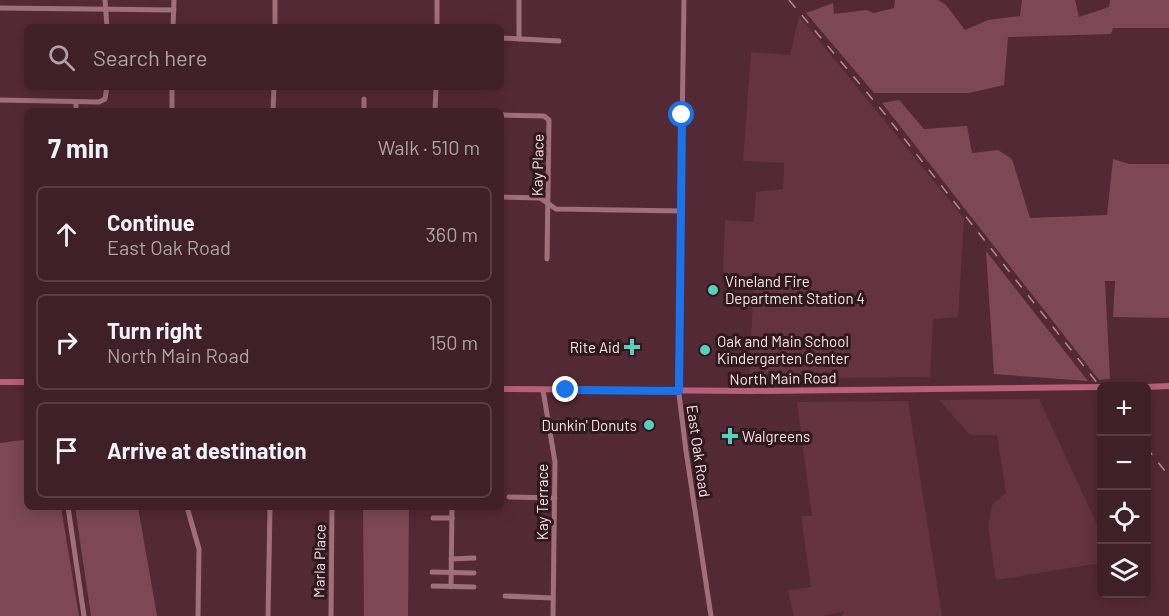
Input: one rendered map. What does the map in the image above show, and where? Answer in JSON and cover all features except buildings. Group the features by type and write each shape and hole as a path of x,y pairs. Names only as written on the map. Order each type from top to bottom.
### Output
{"main road":[{"path":"0,382 24,382"},
{"path":"1151,387 1169,386"},
{"name":"North Main Road","path":"504,389 679,391 1097,387"}],"street":[{"path":"105,0 107,24"},
{"path":"174,0 174,24"},
{"path":"275,0 275,24"},
{"path":"436,24 437,0"},
{"path":"519,0 519,39"},
{"name":"East Oak Road","path":"684,0 679,391 711,616"},
{"path":"0,8 174,10"},
{"path":"504,38 559,41"},
{"path":"0,100 101,102 106,96 107,90"},
{"path":"172,90 172,108"},
{"path":"273,108 274,90"},
{"path":"435,108 436,90"},
{"path":"363,108 364,99"},
{"path":"76,102 76,108"},
{"name":"Kay Place","path":"504,115 544,116 549,120 547,259"},
{"path":"504,197 540,198 556,209 681,211"},
{"name":"Kay Terrace","path":"543,390 555,462 553,616"},
{"path":"509,497 555,498"},
{"path":"68,510 84,616"},
{"path":"188,510 197,538 199,556 198,616"},
{"path":"268,616 270,510"},
{"name":"Marla Place","path":"331,616 332,510"},
{"path":"451,587 452,510"},
{"path":"434,518 452,518"},
{"path":"451,559 474,558"},
{"path":"432,572 474,573"},
{"path":"433,586 474,587"},
{"path":"505,596 553,598"}],"shaded area":[{"path":"895,0 938,0 946,5 965,30 988,20 1020,16 1022,0 1075,0 1079,17 1109,7 1110,0 1169,0 1169,28 1113,28 1111,34 1008,37 1004,85 969,93 874,93 806,13 833,3 834,14 866,10 874,13 894,8"},
{"path":"799,16 964,218 958,317 933,319 930,377 749,379 754,277 723,276 725,220 754,222 756,192 783,189 784,163 743,161 751,52 790,55"},
{"path":"899,100 924,129 967,126 972,153 998,150 1012,159 1030,218 1107,215 1113,159 1129,164 1169,164 1169,318 1113,317 1115,281 1105,281 1110,379 1099,380 882,103"},
{"path":"986,251 1088,381 994,374"},
{"path":"1039,399 1097,524 1097,564 996,580 988,527 992,505 1006,493 997,435 970,435 939,400"},
{"path":"908,401 942,616 842,616 844,611 823,616 794,616 788,590 811,587 801,516 812,516 797,402"},
{"path":"24,440 24,510 61,510 79,616 0,616 0,443"},
{"path":"75,510 139,510 157,616 91,616"},
{"path":"363,510 409,510 408,616 364,616"}],"railway":[{"path":"789,0 880,108 1097,383"},
{"path":"1151,453 1169,476"}],"place":[{"name":"Vineland Fire Department Station 4","path":"713,290"},
{"name":"Rite Aid","path":"632,347"},
{"name":"Oak and Main School Kindergarten Center","path":"705,350"},
{"name":"Dunkin' Donuts","path":"649,425"},
{"name":"Walgreens","path":"730,436"}],"route":[{"path":"566,390 679,391 682,115"}]}
